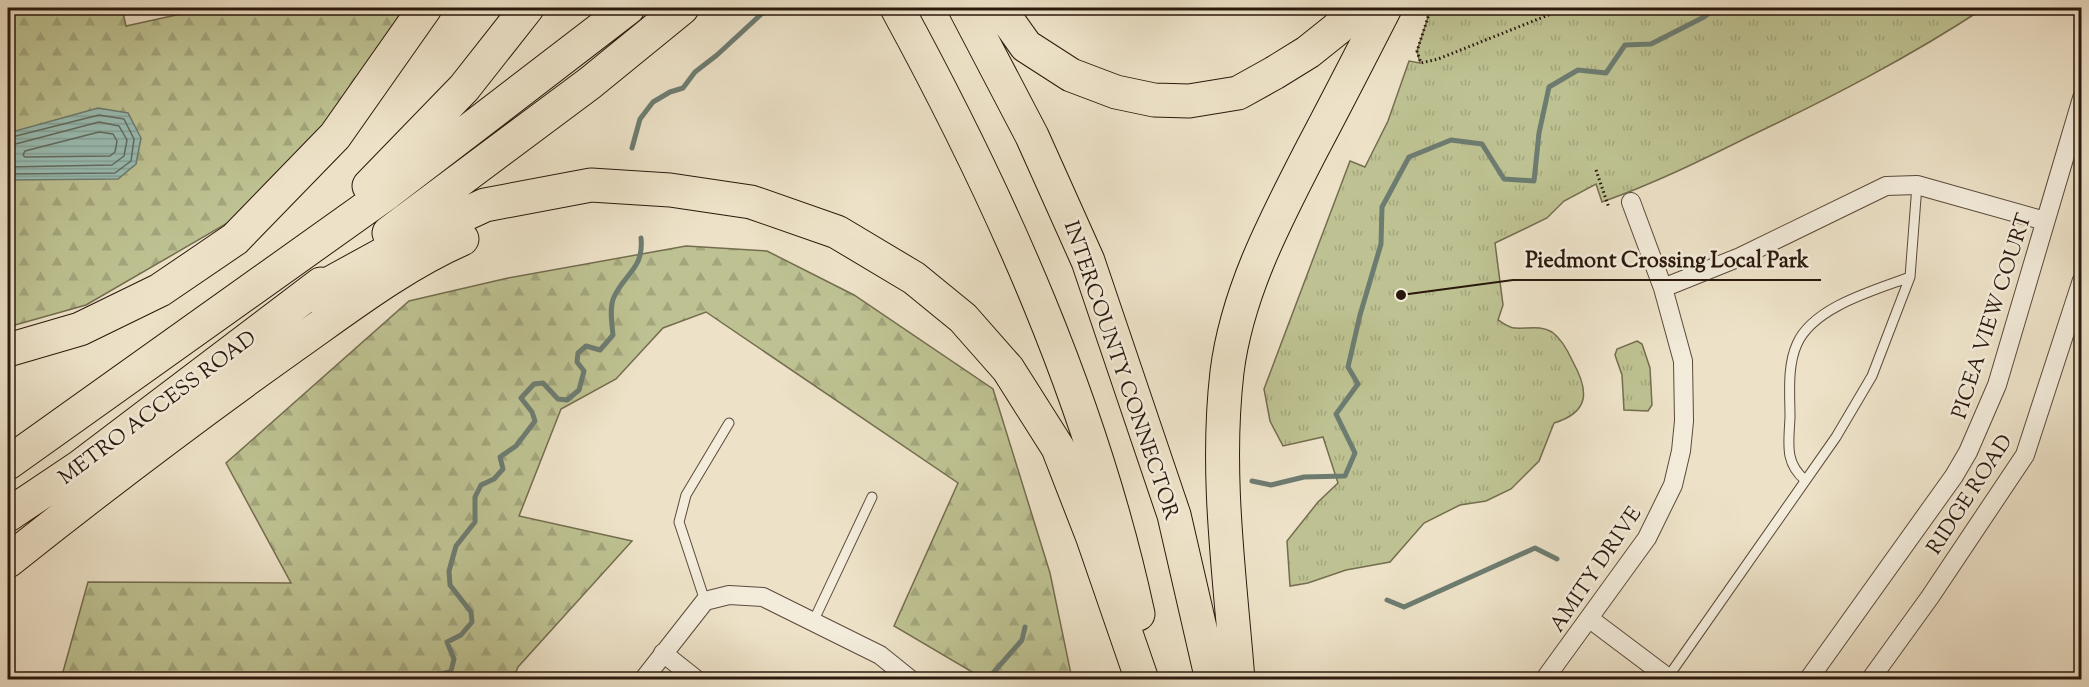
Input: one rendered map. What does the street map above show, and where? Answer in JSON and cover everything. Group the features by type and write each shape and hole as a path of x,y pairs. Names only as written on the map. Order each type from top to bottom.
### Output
{"highway":[{"path":"8,350 80,329 140,300 160,290 235,239 335,136 425,8"},
{"path":"252,288 372,183 464,88 526,8"},
{"path":"252,288 387,193 628,8"},
{"path":"305,297 590,83 682,8"},
{"path":"897,8 967,140 1009,228 1067,375 1124,547 1152,680"},
{"name":"INTERCOUNTY CONNECTOR","path":"965,8 1032,136 1088,261 1174,515 1212,680"},
{"path":"999,8 1026,46 1071,75 1126,94 1155,100 1189,101 1238,93 1274,73 1308,52 1338,28 1352,8"},
{"path":"1238,680 1221,476 1227,371 1236,326 1251,278 1282,206 1385,8"},
{"path":"305,297 409,240 485,205 591,185 670,190 751,202 837,232 914,278 963,318 1008,369 1058,448 1093,538 1142,680"},
{"path":"8,561 144,454 377,286 438,249 514,216 670,190"},
{"name":"METRO ACCESS ROAD","path":"8,463 252,288"},
{"name":"METRO ACCESS ROAD","path":"8,515 81,466 305,297"}],"street":[{"name":"PICEA VIEW COURT","path":"1808,680 1968,452 1997,385 2082,98"},
{"path":"1663,288 1740,257 1886,186 1917,185 2045,221"},
{"name":"AMITY DRIVE","path":"1544,680 1647,538 1673,485 1681,451 1684,421 1683,361 1663,288 1631,202"},
{"name":"RIDGE ROAD","path":"1870,680 1930,597 2025,455 2082,280"},
{"path":"643,680 705,601 729,594 763,597 880,655 911,680"},
{"path":"1590,619 1670,678"},
{"path":"663,652 697,680"}],"lane":[{"path":"1670,678 1836,437 1872,376 1910,277 1917,185"},
{"path":"1805,480 1792,469 1789,450 1791,366 1797,344 1807,329 1842,303 1910,277"},
{"path":"705,601 679,522 686,495 729,423"},
{"path":"813,622 872,497"}],"path":[{"path":"1431,8 1417,51 1421,63 1438,59 1566,8"},
{"path":"1596,170 1609,208"}],"green space":[{"path":"8,8 122,8 126,26 208,8 406,8 334,120 231,221 86,305 8,327"},
{"path":"1431,8 1984,8 1927,44 1868,77 1712,155 1602,202 1596,184 1564,201 1547,218 1495,243 1503,305 1498,320 1513,328 1547,330 1559,338 1582,382 1584,391 1580,407 1566,418 1554,423 1539,461 1511,489 1486,501 1460,505 1424,523 1390,562 1346,570 1308,583 1290,586 1287,541 1318,502 1338,483 1323,437 1283,446 1270,421 1264,389 1350,161 1365,167 1388,121 1409,61 1420,63 1417,51"},
{"path":"686,246 767,251 854,295 993,389 1050,573 1072,679 984,679 894,626 958,483 706,312 663,328 616,379 561,409 519,516 632,541 518,667 513,679 61,679 88,582 291,583 226,463 409,301 508,278"},
{"path":"1637,341 1642,344 1650,368 1652,405 1648,411 1624,410 1622,375 1615,355 1617,349"}],"water":[{"path":"98,108 128,113 141,138 136,164 118,179 8,180 8,133"}],"waterway":[{"path":"632,148 640,119 653,102 670,92 683,88 695,72 768,8"},
{"path":"1252,481 1271,485 1304,477 1345,476 1355,453 1336,414 1358,384 1348,367 1360,315 1381,244 1382,207 1409,157 1451,140 1482,144 1504,179 1534,181 1539,133 1549,87 1578,70 1606,73 1625,45 1651,44 1704,17 1716,8"},
{"path":"419,680 451,671 454,659 447,642 461,635 472,622 471,612 450,585 449,571 456,546 475,522 475,497 481,485 494,479 503,469 500,457 516,446 535,421 532,412 521,398 534,384 543,383 558,399 567,400 579,390 584,371 577,362 578,353 586,346 600,350 613,335 612,301 637,264 640,257 641,238"},
{"path":"1387,600 1404,607 1535,548 1557,559"},
{"path":"987,680 1022,640 1025,627"}],"place":[{"name":"Piedmont Crossing Local Park","path":"1401,295"}]}
